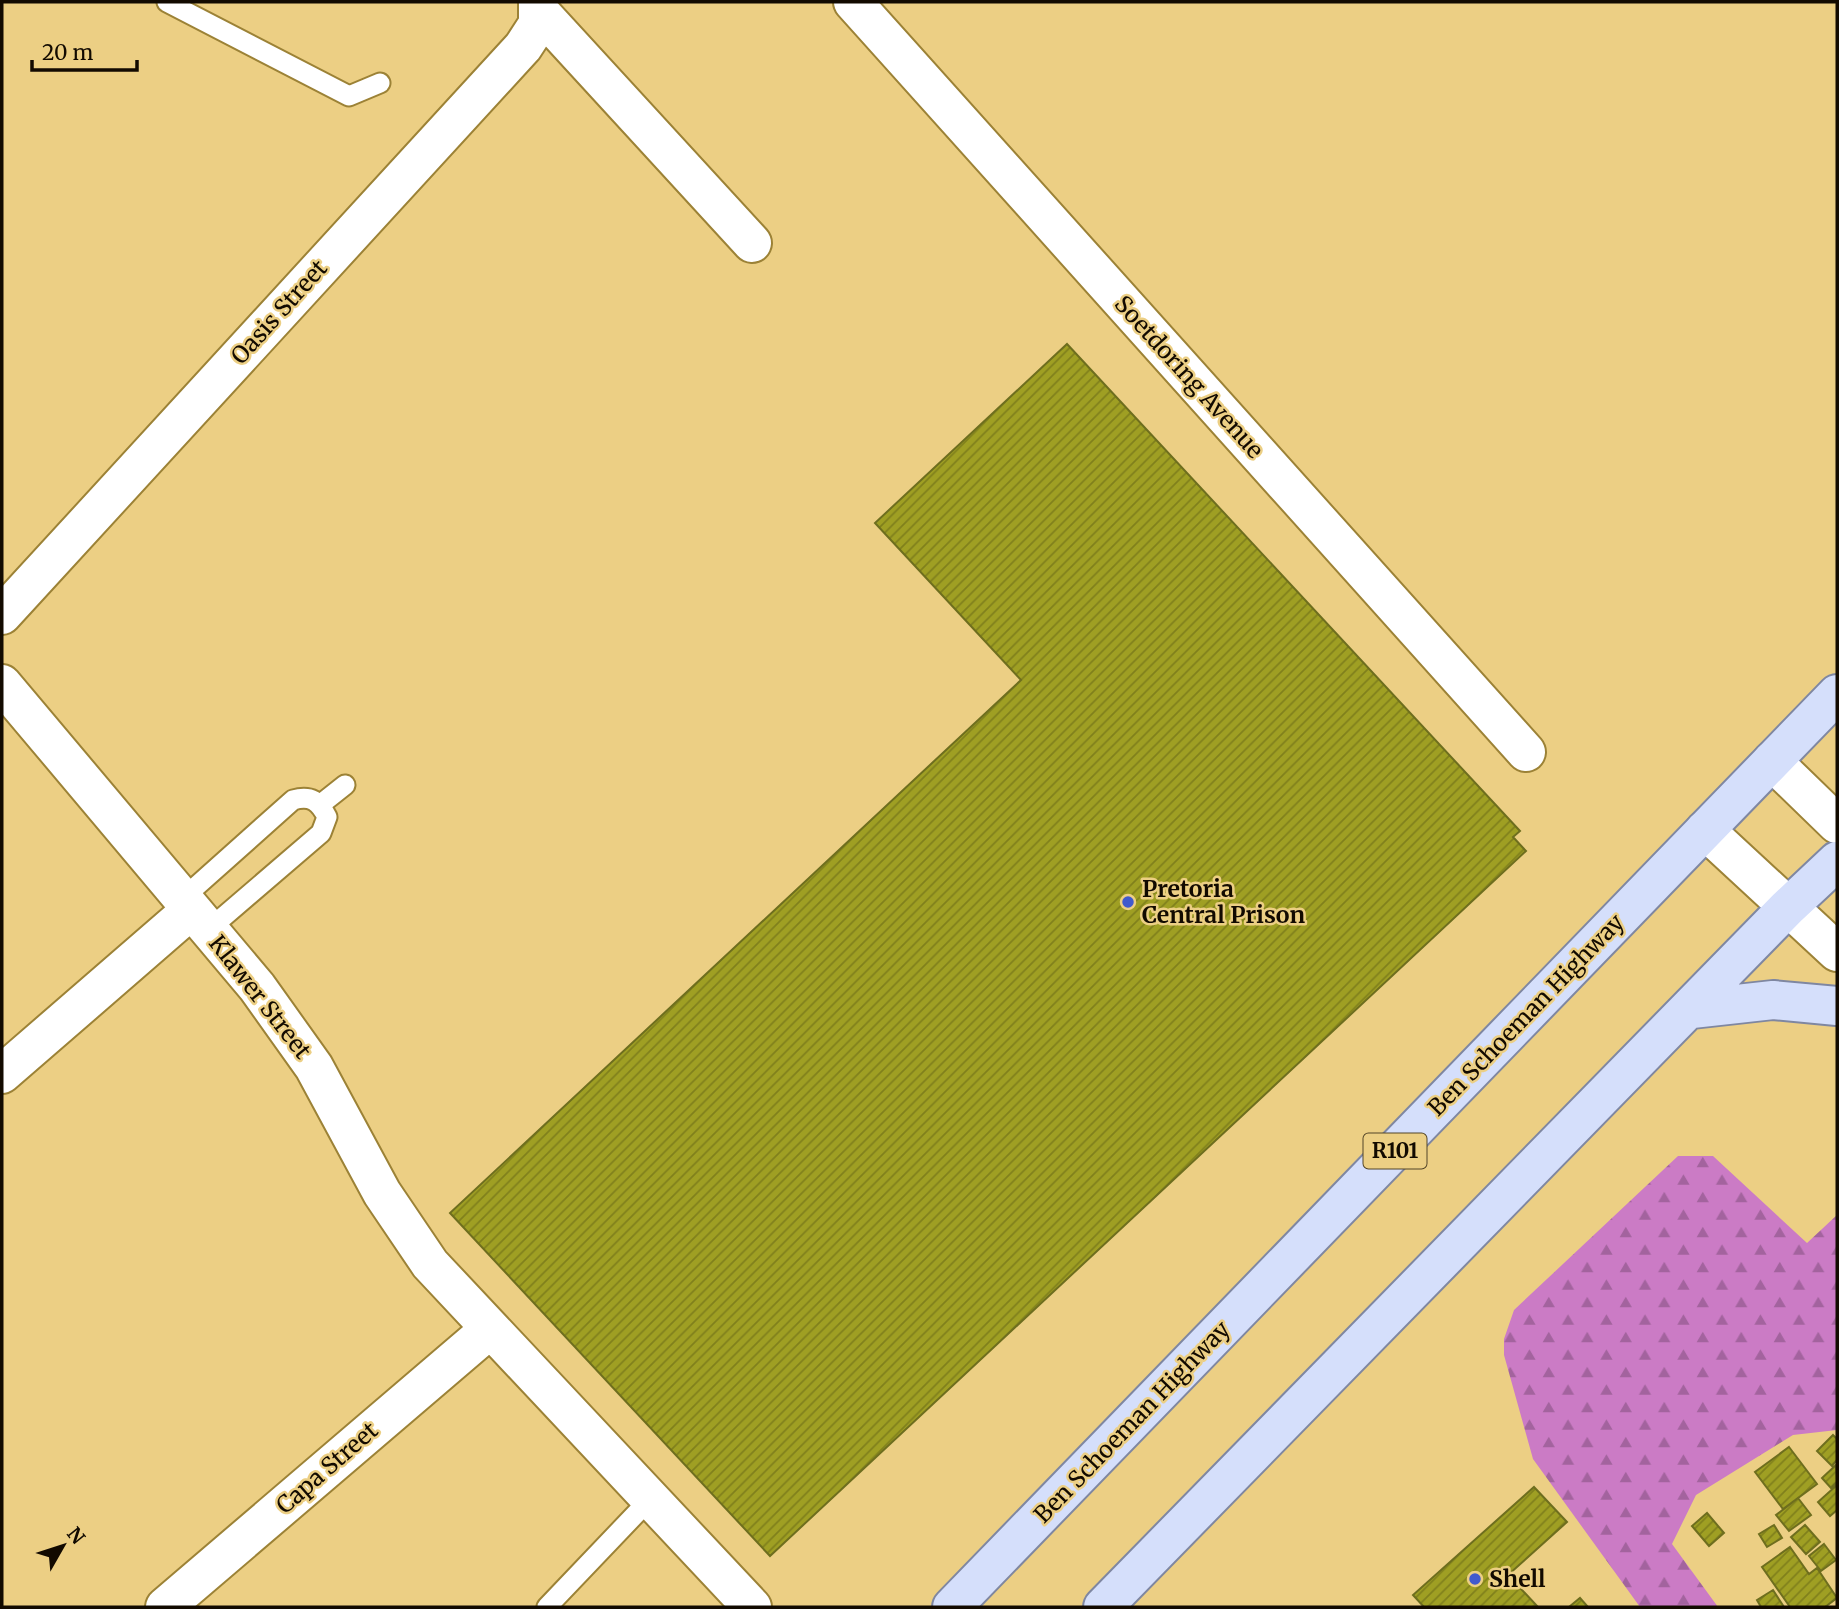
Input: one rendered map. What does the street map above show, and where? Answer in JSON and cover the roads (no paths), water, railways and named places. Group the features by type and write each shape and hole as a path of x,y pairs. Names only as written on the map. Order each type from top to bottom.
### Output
{"main road":[{"path":"1784,748 1837,676"},
{"name":"Ben Schoeman Highway","path":"953,1607 1837,694"},
{"path":"1103,1607 1692,1009 1787,908 1837,861"},
{"path":"1692,1009 1773,1000 1837,1006"}],"street":[{"name":"Soetdoring Avenue","path":"853,2 1526,752"},
{"path":"539,7 752,243"},
{"name":"Oasis Street","path":"2,615 523,47 538,24 539,7"},
{"name":"Klawer Street","path":"2,684 257,987 314,1067 382,1193 430,1264 752,1607"},
{"path":"1784,748 1837,824"},
{"path":"1705,830 1837,952"},
{"path":"2,1074 194,913"},
{"name":"Capa Street","path":"165,1607 490,1329"}],"lane":[{"path":"167,2 349,96 380,83"},
{"path":"321,804 345,785"},
{"path":"309,798 321,804 327,817 321,833 194,913 293,800 309,798"},
{"path":"547,1607 650,1499"}],"place":[{"name":"Pretoria Central Prison","path":"1128,902"},
{"name":"Shell","path":"1475,1579"}]}
